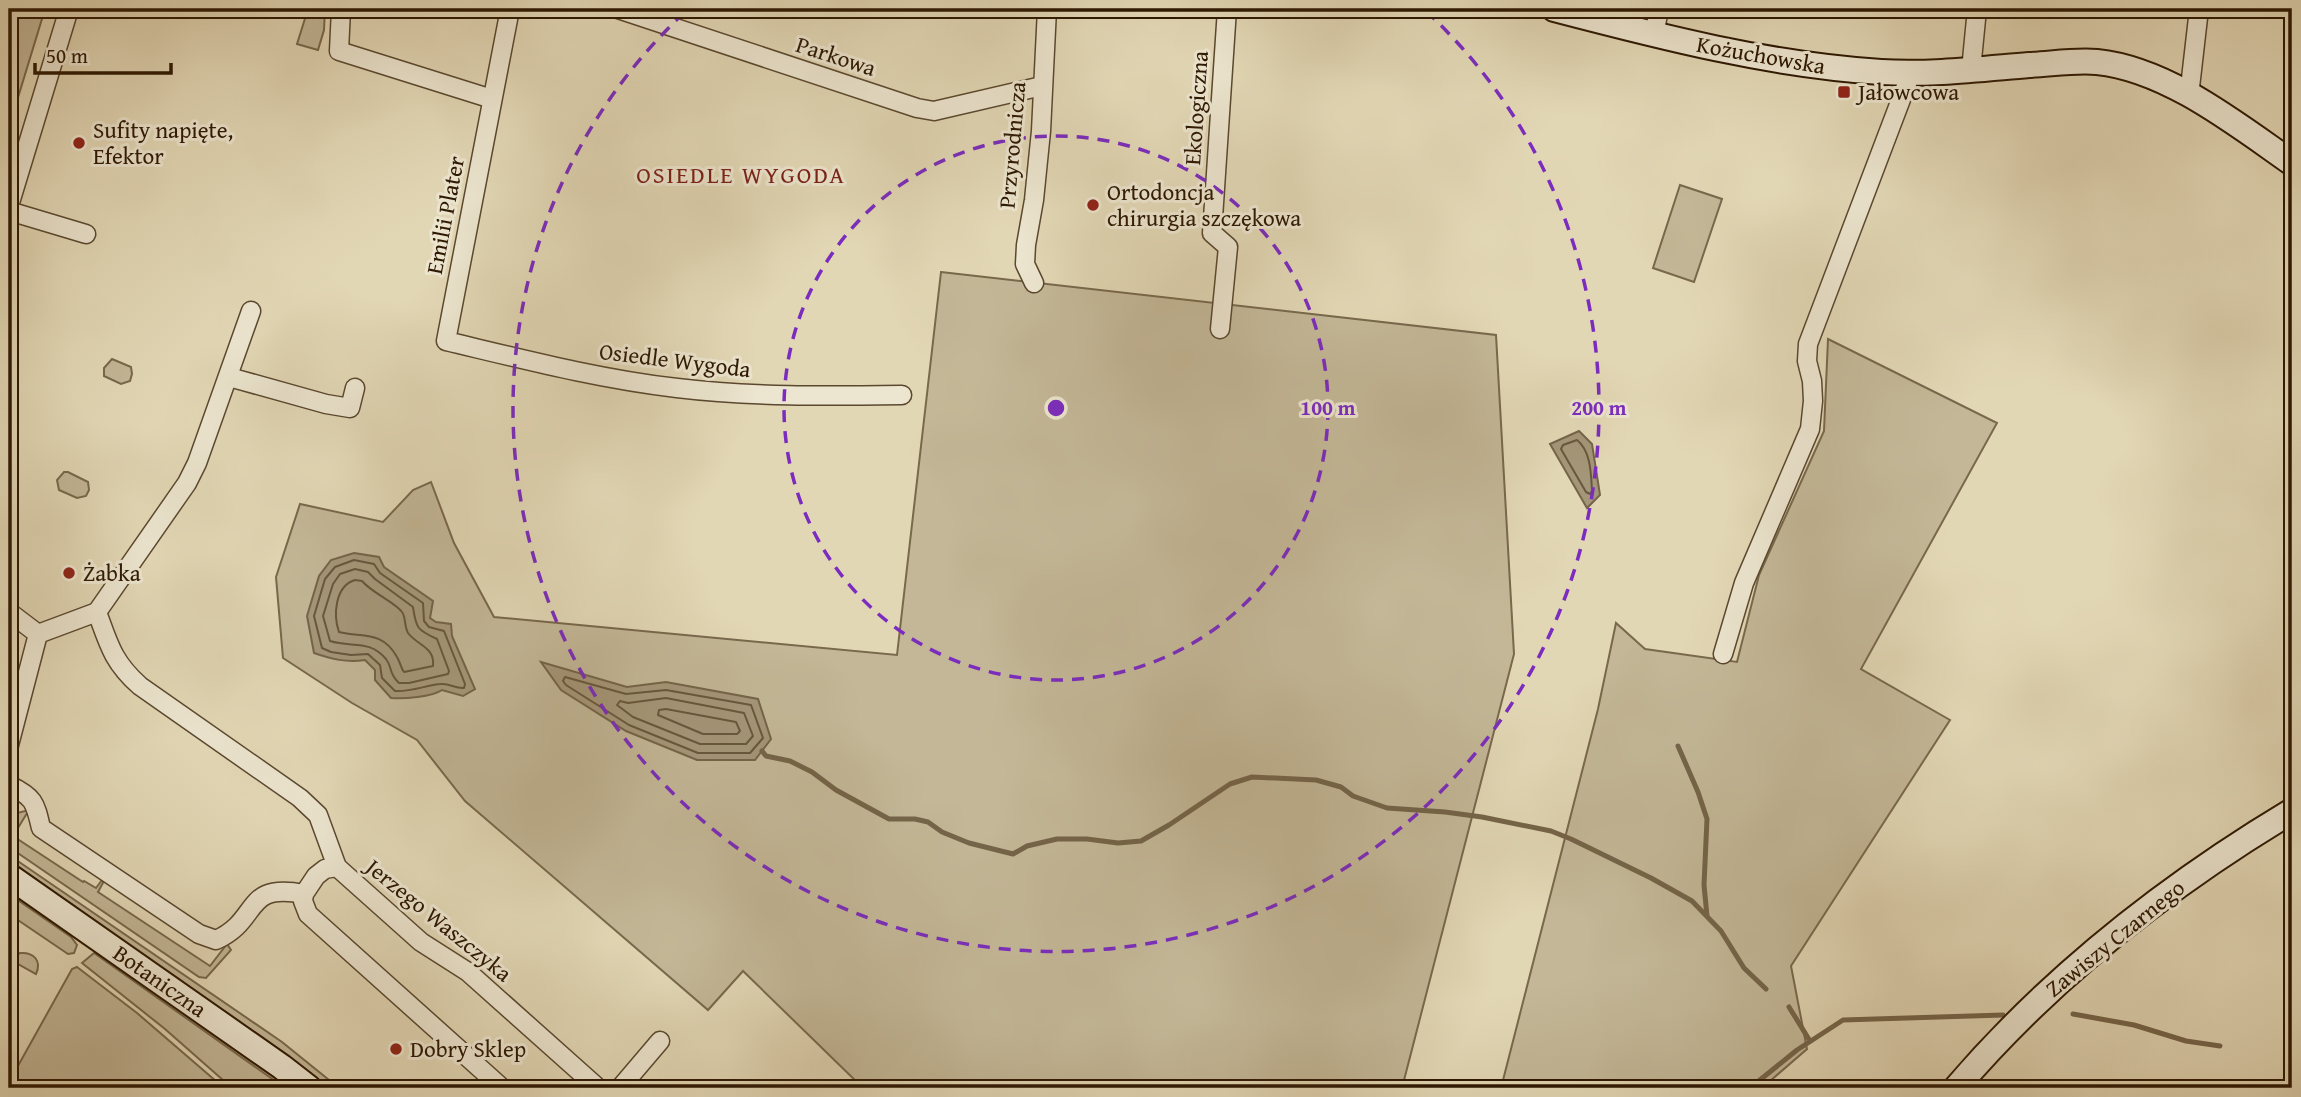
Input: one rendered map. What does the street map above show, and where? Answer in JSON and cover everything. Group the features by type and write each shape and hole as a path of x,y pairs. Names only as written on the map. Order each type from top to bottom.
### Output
{"main road":[{"name":"Kożuchowska","path":"1554,9 1654,35 1766,58 1822,66 1912,74 2080,61 2136,70 2234,122 2292,163"},
{"name":"Zawiszy Czarnego","path":"1956,1088 2039,999 2150,905 2239,843 2292,811"},
{"name":"Botaniczna","path":"9,876 309,1088"}],"street":[{"path":"69,9 9,209 86,234"},
{"path":"341,9 339,51 492,99"},
{"name":"Emilii Plater","path":"446,341 510,9"},
{"name":"Parkowa","path":"618,9 917,108 934,111 1042,86"},
{"name":"Przyrodnicza","path":"1034,284 1025,264 1041,131 1047,9"},
{"name":"Ekologiczna","path":"1220,329 1227,247 1212,233 1227,9"},
{"path":"1654,35 1659,9"},
{"path":"1971,70 1977,9"},
{"path":"2189,96 2199,9"},
{"path":"1723,654 1744,583 1810,429 1814,401 1807,361 1808,344 1912,74"},
{"path":"38,634 97,612 187,483 229,377 251,311"},
{"name":"Osiedle Wygoda","path":"446,341 594,375 676,388 796,397 902,395"},
{"path":"229,377 350,408 355,388"},
{"path":"9,612 38,634"},
{"path":"97,612 114,658 124,672 300,798 318,815 337,867"},
{"path":"9,745 38,634"},
{"path":"9,785 25,793 36,803 41,828 199,934 216,940 230,933 264,894 285,890 304,894 303,901 308,914 502,1088"},
{"name":"Jerzego Waszczyka","path":"304,894 316,876 325,869 337,867 421,942 468,972 598,1088"},
{"path":"620,1088 660,1041"}],"shaded area":[{"path":"9,9 45,9 9,127"},
{"path":"308,9 325,9 324,30 318,50 297,44"},
{"path":"1680,185 1722,199 1694,282 1653,268"},
{"path":"941,272 1496,335 1514,654 1402,1088 863,1088 743,971 708,1010 465,801 417,740 352,703 283,658 276,577 300,504 383,522 413,490 431,482 454,543 494,617 897,655"},
{"path":"1828,339 1997,423 1861,669 1950,720 1791,966 1807,1049 1762,1088 1501,1088 1598,709 1616,623 1645,649 1737,662 1759,575 1824,431"},
{"path":"112,359 131,367 130,381 121,384 104,376 104,368"},
{"path":"64,472 88,482 89,490 86,496 77,498 59,490 57,480"},
{"path":"29,810 13,836 83,882 96,888 104,881 98,892 210,966 227,944 231,950 206,978 199,977 9,847 9,815"},
{"path":"9,855 282,1042 334,1084 319,1084 9,864"},
{"path":"9,894 71,937 77,945 74,953 68,954 9,914"},
{"path":"20,953 36,958 36,974 11,960"},
{"path":"94,953 285,1088 232,1088 165,1029 82,963"},
{"path":"77,967 137,1013 224,1088 9,1088 9,1082 72,969"}],"water":[{"path":"1579,431 1592,444 1600,495 1587,508 1550,444"},
{"path":"354,553 379,557 384,567 433,601 430,618 436,622 451,624 452,636 475,689 463,696 442,690 425,696 391,698 375,680 375,670 365,660 339,660 314,653 307,616 319,576 331,560"},
{"path":"541,662 627,687 666,682 758,699 771,739 755,760 697,760 626,731 561,690"}],"waterway":[{"path":"1678,746 1707,819 1704,885 1707,916"},
{"path":"762,751 766,756 790,761 812,772 836,790 889,819 928,822 942,832 969,843 1013,854 1027,846 1057,839 1118,843 1141,841 1230,784 1252,777 1316,780 1341,787 1353,796 1387,808 1482,817 1551,831 1651,878 1692,901 1721,931 1744,968 1766,989"},
{"path":"1789,1007 1810,1041"},
{"path":"2073,1014 2134,1025 2186,1041 2220,1046"},
{"path":"1750,1088 1797,1050 1843,1020 2003,1015"}],"place":[{"name":"Jałowcowa","path":"1844,92"},
{"name":"Sufity napięte, Efektor","path":"79,143"},
{"name":"Ortodoncja chirurgia szczękowa","path":"1093,205"},
{"name":"Żabka","path":"69,573"},
{"name":"Dobry Sklep","path":"396,1049"}],"district":[{"name":"OSIEDLE WYGODA","path":"741,175"}]}
